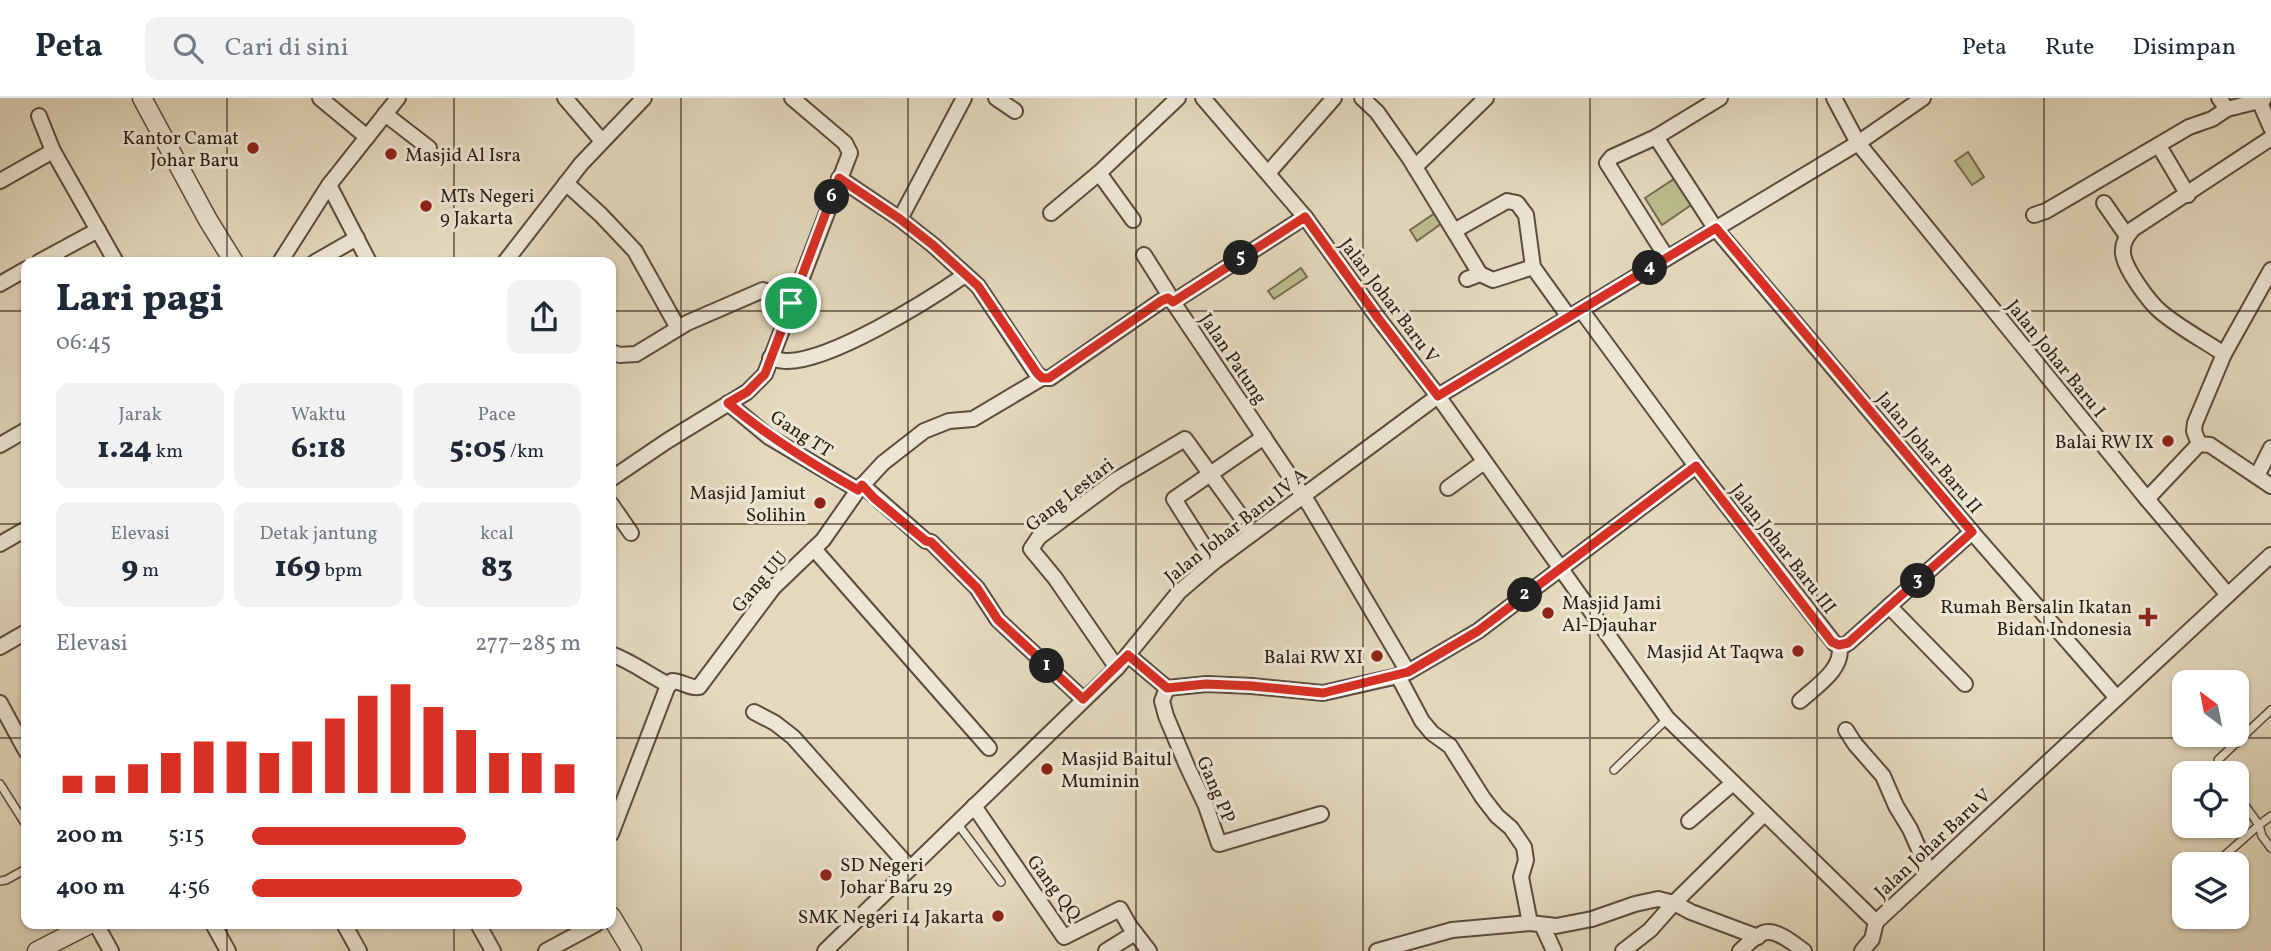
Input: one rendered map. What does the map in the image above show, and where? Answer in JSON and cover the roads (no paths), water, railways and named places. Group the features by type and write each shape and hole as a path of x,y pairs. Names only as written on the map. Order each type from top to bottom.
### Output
{"street":[{"path":"142,98 231,257"},
{"path":"320,98 367,136"},
{"path":"283,257 328,185 398,98"},
{"path":"565,98 602,141"},
{"path":"509,257 566,183 644,98"},
{"path":"900,219 964,98"},
{"path":"996,98 1015,111"},
{"path":"1051,213 1099,173 1178,98"},
{"path":"1207,103 1223,98"},
{"path":"1269,172 1334,98"},
{"path":"1362,98 1377,112 1415,167 1454,231 1474,276 1493,280 1533,267 1526,215 1517,203 1507,201 1454,231"},
{"path":"1415,167 1486,98"},
{"path":"1667,258 1607,163 1612,157 1656,137 1720,98"},
{"path":"1834,98 1858,144"},
{"path":"616,476 667,440 747,392 765,374 850,153 845,143 796,99"},
{"name":"Jalan Johar Baru IV A","path":"825,951 1117,668 1179,592 1214,562 1438,396 1858,144 1920,99"},
{"path":"2034,215 2046,211 2189,127 2212,119 2223,104 2263,99 2263,111 2271,128"},
{"name":"Jalan Johar Baru V","path":"1207,103 1305,217 1438,396 1667,718 1876,922 2271,555"},
{"path":"385,114 429,148"},
{"path":"39,116 53,151 113,257"},
{"path":"1656,137 1716,228"},
{"path":"2224,354 2160,311 2145,294 2123,253 2127,236 2150,218 2271,138"},
{"name":"Jalan Johar Baru I","path":"1858,144 2228,595"},
{"path":"2160,146 2188,195"},
{"path":"0,181 53,151"},
{"path":"1099,173 1133,219"},
{"path":"839,178 900,219 978,286 1042,378 1049,378 1161,301 1171,300 1305,217"},
{"path":"566,183 635,251 678,328"},
{"path":"328,185 366,257"},
{"path":"2104,203 2127,236"},
{"name":"Jalan Johar Baru II","path":"1716,228 1972,532 2117,698"},
{"path":"48,257 98,230"},
{"path":"324,257 356,238"},
{"name":"Jalan Patung","path":"1144,254 1171,300 1303,495 1403,674 1422,721 1432,733 1450,746 1483,798 1511,828 1524,847 1526,860 1521,877 1536,924 1554,951"},
{"name":"Jalan Johar Baru III","path":"1533,267 1576,314 1832,642 1839,645"},
{"path":"2199,444 2194,431 2195,423 2224,354 2271,270"},
{"path":"0,284 21,273"},
{"path":"770,358 786,361 831,350 929,300 965,275"},
{"path":"616,354 636,355 678,328 763,290 791,303"},
{"name":"Gang UU","path":"669,685 672,681 679,681 694,688 699,687 773,588 823,540 860,488 883,463 924,431 949,421 973,419 1042,378"},
{"name":"Gang TT","path":"728,403 769,437 860,488 926,541 931,542 977,588 998,620 1083,699"},
{"path":"0,445 21,433"},
{"path":"1214,562 1174,499 1264,436"},
{"name":"Gang Lestari","path":"1117,668 1055,578 1031,549 1032,545 1116,480 1185,439 1253,533"},
{"path":"2147,499 2199,444"},
{"path":"2199,444 2210,445 2271,486"},
{"path":"2257,476 2271,448"},
{"path":"1448,488 1484,462"},
{"path":"1128,655 1167,688 1206,684 1323,693 1403,674 1478,631 1696,466"},
{"path":"616,511 631,533"},
{"path":"0,544 21,532"},
{"path":"1800,701 1838,664 1841,653 1839,645 1848,643 1972,532"},
{"path":"814,548 989,748"},
{"path":"1889,606 1965,684"},
{"path":"0,647 21,635"},
{"path":"616,656 669,685 616,821"},
{"name":"Gang PP","path":"1167,688 1162,701 1166,716 1206,806 1219,844 1321,814"},
{"path":"0,703 21,742"},
{"path":"754,712 793,737 909,867"},
{"path":"1846,730 1883,776 1929,872"},
{"path":"1689,821 1733,783"},
{"name":"Gang QQ","path":"974,806 1064,937 1120,909 1149,951"},
{"path":"1623,951 1650,930 1764,814"},
{"path":"1377,951 1394,949 1452,930 1536,924 1556,926 1592,919 1635,904 1658,900 1674,903 1758,937"},
{"path":"1861,951 1872,939 1876,922"},
{"path":"616,924 632,951"},
{"path":"37,951 80,929"},
{"path":"99,929 111,951"},
{"path":"216,929 228,951"},
{"path":"347,929 359,951"},
{"path":"481,929 493,951"},
{"path":"546,951 587,929"},
{"path":"1740,951 1761,934 1770,932 1789,940 1804,951"},
{"path":"1106,951 1135,933"}],"lane":[{"path":"2218,761 2271,710"},
{"path":"1614,770 1667,718"},
{"path":"0,784 21,817"},
{"path":"2249,811 2271,848"},
{"path":"2228,852 2271,816"},
{"path":"957,822 1001,882"},
{"path":"0,881 21,872"}],"place":[{"name":"Kantor Camat Johar Baru","path":"253,148"},
{"name":"Masjid Al Isra","path":"391,154"},
{"name":"MTs Negeri 9 Jakarta","path":"426,206"},
{"name":"Balai RW IX","path":"2168,441"},
{"name":"Masjid Jamiut Solihin","path":"820,503"},
{"name":"Masjid Jami Al-Djauhar","path":"1548,613"},
{"name":"Rumah Bersalin Ikatan Bidan Indonesia","path":"2148,617"},
{"name":"Masjid At Taqwa","path":"1798,651"},
{"name":"Balai RW XI","path":"1377,656"},
{"name":"Masjid Baitul Muminin","path":"1047,769"},
{"name":"SD Negeri Johar Baru 29","path":"826,875"},
{"name":"SMK Negeri 14 Jakarta","path":"998,916"}]}
